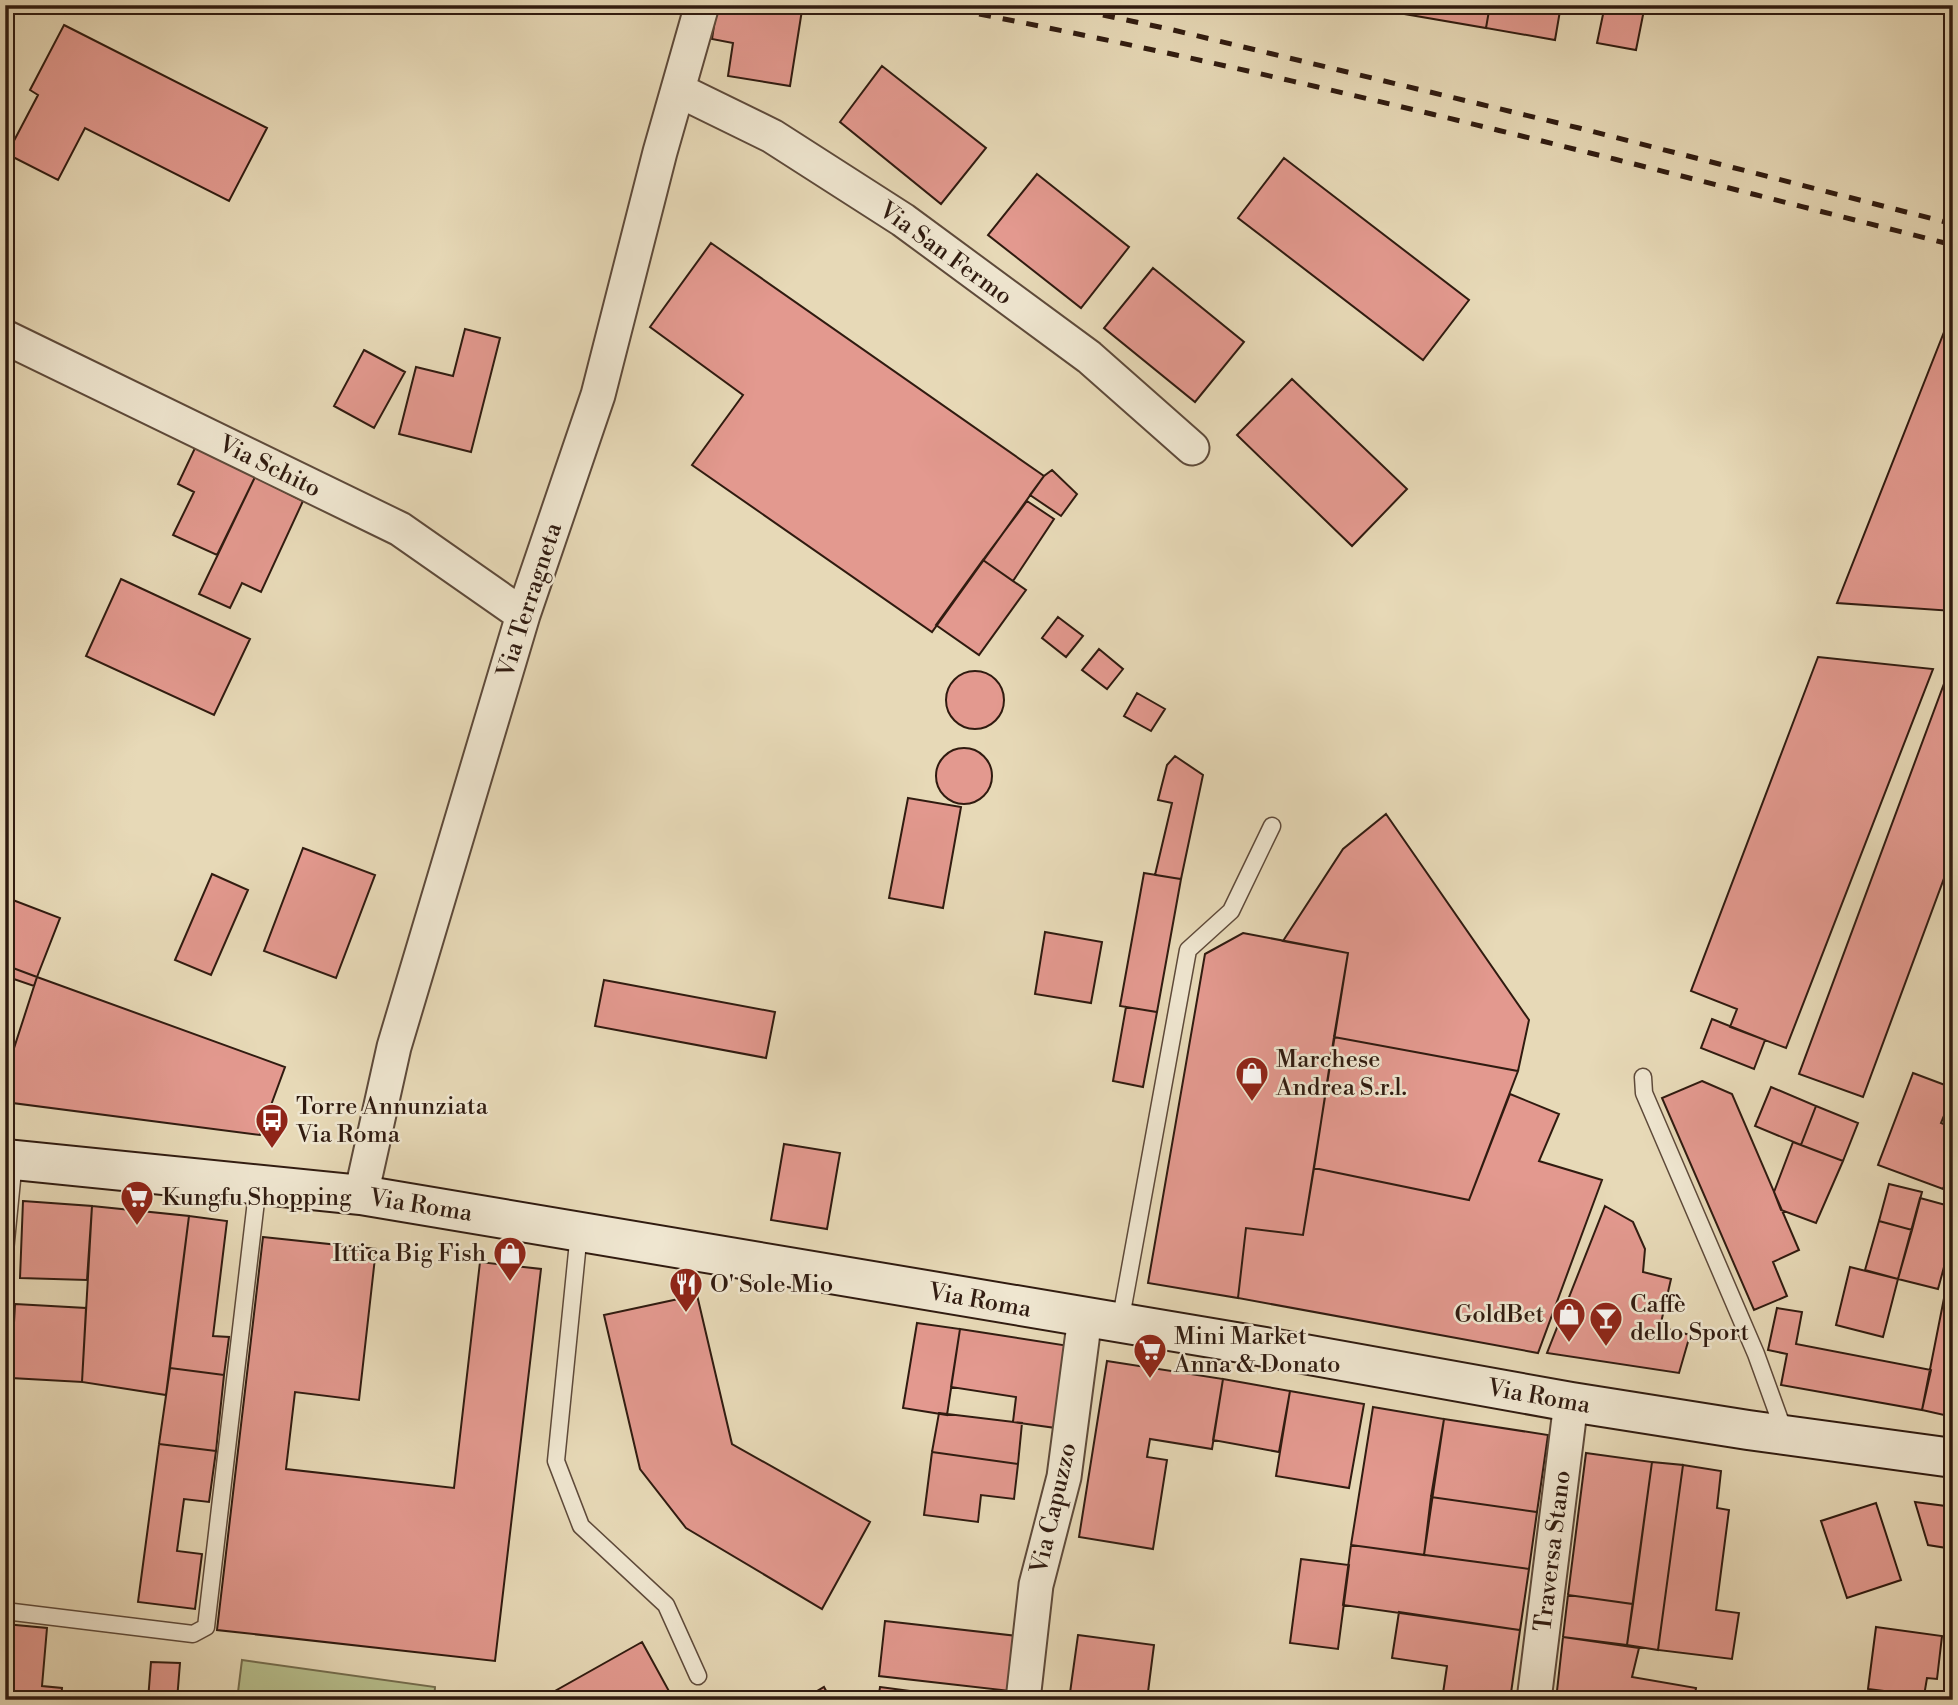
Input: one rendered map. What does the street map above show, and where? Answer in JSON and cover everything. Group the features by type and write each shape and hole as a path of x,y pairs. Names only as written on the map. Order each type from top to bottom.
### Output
{"street":[{"name":"Via Terragneta","path":"361,1195 394,1047 523,615 598,395 660,152 702,5"},
{"name":"Via San Fermo","path":"678,90 772,136 903,220 1089,357 1192,449"},
{"name":"Via Schito","path":"5,337 400,529 523,615"},
{"name":"Via Roma","path":"10,1159 361,1195 1265,1347 1571,1402 1953,1458"},
{"name":"Via Capuzzo","path":"1023,1700 1036,1585 1103,1320"},
{"name":"Traversa Stano","path":"1534,1700 1571,1402"}],"lane":[{"path":"1103,1320 1188,950 1231,911 1272,826"},
{"path":"1643,1077 1644,1093 1756,1354 1785,1434"},
{"path":"5,1251 10,1159"},
{"path":"5,1611 193,1634 206,1627 258,1184"},
{"path":"579,1231 556,1461 582,1526 666,1605 698,1676"}],"green space":[{"path":"242,1660 435,1687 434,1700 237,1700"}],"building":[{"path":"717,5 772,5 802,10 790,86 728,76 733,43 712,39"},
{"path":"1352,5 1490,5 1486,28"},
{"path":"1490,5 1561,5 1555,40 1486,28"},
{"path":"1605,5 1645,5 1636,50 1597,43"},
{"path":"64,25 267,128 229,201 85,128 58,180 7,154 38,95 30,90"},
{"path":"882,66 986,148 941,204 840,122"},
{"path":"1284,158 1469,300 1423,360 1238,218"},
{"path":"1037,174 1129,247 1081,308 988,235"},
{"path":"711,243 1044,476 932,632 692,465 743,395 650,327"},
{"path":"1153,268 1244,342 1195,402 1104,328"},
{"path":"1948,322 1953,324 1953,611 1837,603"},
{"path":"465,329 500,338 471,452 399,434 416,367 453,376"},
{"path":"364,350 405,372 374,428 334,406"},
{"path":"1292,379 1407,489 1352,546 1237,435"},
{"path":"195,448 255,477 217,555 173,535 194,492 178,484"},
{"path":"1052,470 1077,494 1061,516 1030,495"},
{"path":"255,477 303,501 261,592 242,583 230,608 199,594"},
{"path":"1027,501 1054,519 1013,581 983,560"},
{"path":"983,560 1026,590 979,655 936,625"},
{"path":"121,579 250,639 214,715 86,656"},
{"path":"1058,617 1083,636 1066,657 1042,638"},
{"path":"1099,649 1123,669 1107,689 1082,670"},
{"path":"1818,657 1933,669 1786,1048 1730,1027 1737,1009 1691,991"},
{"path":"975,671 991,676 999,684 1004,700 999,716 991,724 975,729 959,724 951,716 946,700 951,684 959,676"},
{"path":"1948,673 1953,673 1953,854 1863,1097 1799,1074"},
{"path":"1137,693 1165,709 1151,731 1124,716"},
{"path":"958,748 970,748 980,752 988,760 992,776 988,792 980,800 970,804 958,804 948,800 940,792 936,782 936,770 940,760 948,752"},
{"path":"1175,756 1203,775 1181,879 1155,875 1172,803 1158,800 1167,765"},
{"path":"908,798 961,807 943,908 889,898"},
{"path":"1386,814 1529,1020 1518,1071 1334,1037 1348,953 1283,941 1343,849"},
{"path":"303,848 375,875 336,978 264,951"},
{"path":"1144,873 1181,879 1157,1012 1120,1006"},
{"path":"212,874 248,890 211,975 175,960"},
{"path":"5,897 60,918 37,977 5,965"},
{"path":"1045,932 1102,942 1091,1003 1035,994"},
{"name":"Marchese Andrea S.r.l.","path":"1243,933 1348,953 1303,1235 1246,1228 1238,1298 1148,1283 1205,954"},
{"path":"5,965 37,977 34,986 5,976"},
{"path":"37,977 285,1067 260,1135 5,1102 5,1076"},
{"path":"604,980 775,1012 766,1058 595,1026"},
{"path":"1126,1007 1157,1012 1143,1087 1113,1081"},
{"path":"1712,1019 1765,1040 1754,1069 1701,1048"},
{"path":"1334,1037 1518,1071 1469,1200 1314,1168"},
{"path":"1913,1073 1953,1088 1941,1123 1953,1128 1953,1163 1943,1189 1878,1165"},
{"path":"1702,1081 1732,1094 1799,1250 1773,1262 1787,1296 1754,1310 1662,1098"},
{"path":"1771,1087 1816,1106 1801,1145 1755,1126"},
{"path":"1510,1094 1559,1114 1539,1161 1602,1180 1538,1353 1238,1298 1246,1228 1303,1235 1314,1168 1469,1200"},
{"path":"1816,1106 1858,1123 1843,1161 1801,1145"},
{"path":"1793,1142 1843,1161 1816,1223 1781,1210 1774,1192"},
{"path":"784,1144 840,1153 827,1229 771,1220"},
{"path":"1889,1184 1922,1192 1912,1230 1879,1221"},
{"path":"1920,1198 1953,1207 1953,1234 1938,1289 1898,1279"},
{"path":"23,1201 92,1206 87,1280 20,1278"},
{"path":"92,1206 189,1216 166,1395 82,1382"},
{"path":"1605,1206 1633,1222 1645,1249 1643,1272 1671,1279 1660,1327 1690,1335 1679,1373 1547,1353"},
{"path":"189,1216 227,1221 213,1336 229,1337 224,1375 170,1368"},
{"path":"1879,1221 1912,1230 1898,1279 1865,1270"},
{"path":"263,1237 376,1249 359,1400 295,1392 286,1469 454,1488 480,1262 541,1269 495,1661 217,1630"},
{"path":"1850,1267 1898,1279 1883,1337 1836,1325"},
{"path":"1946,1288 1953,1290 1953,1417 1922,1410"},
{"path":"697,1295 732,1444 870,1522 822,1609 686,1528 640,1469 604,1315"},
{"path":"15,1304 86,1308 82,1382 11,1378"},
{"path":"1777,1308 1802,1312 1796,1344 1931,1370 1922,1410 1781,1385 1787,1354 1768,1350"},
{"path":"917,1323 960,1329 947,1415 903,1408"},
{"path":"960,1329 1069,1346 1056,1428 1013,1422 1016,1397 951,1387"},
{"path":"1107,1361 1223,1379 1212,1449 1150,1439 1147,1457 1167,1460 1153,1549 1079,1537"},
{"path":"170,1368 224,1375 216,1451 159,1444"},
{"path":"1223,1379 1290,1391 1279,1452 1213,1440"},
{"path":"1290,1391 1364,1404 1349,1488 1276,1476"},
{"path":"1373,1407 1444,1419 1424,1555 1351,1545"},
{"path":"939,1413 1022,1423 1018,1464 932,1452"},
{"path":"1444,1419 1548,1435 1537,1512 1431,1497"},
{"path":"159,1444 216,1451 209,1502 184,1499 177,1551 202,1554 195,1609 138,1602"},
{"path":"932,1452 1018,1464 1014,1499 981,1495 978,1522 924,1515"},
{"path":"1586,1453 1652,1462 1633,1604 1568,1595"},
{"path":"1652,1462 1683,1465 1658,1650 1627,1645"},
{"path":"1683,1465 1721,1471 1717,1508 1729,1510 1716,1610 1739,1613 1732,1659 1658,1650"},
{"path":"1431,1497 1537,1512 1529,1569 1424,1555"},
{"path":"1915,1502 1953,1507 1953,1549 1928,1545"},
{"path":"1876,1503 1901,1580 1847,1598 1821,1521"},
{"path":"1351,1545 1529,1569 1520,1630 1343,1605"},
{"path":"1301,1559 1349,1565 1338,1649 1290,1643"},
{"path":"1568,1595 1633,1604 1627,1645 1563,1637"},
{"path":"1399,1612 1520,1630 1510,1700 1442,1700 1447,1666 1392,1658"},
{"path":"885,1621 1017,1636 1010,1691 879,1676"},
{"path":"5,1624 47,1628 42,1686 62,1688 61,1700 5,1700"},
{"path":"1876,1627 1942,1636 1937,1679 1927,1678 1924,1696 1868,1689"},
{"path":"1078,1635 1154,1645 1147,1700 1069,1700"},
{"path":"1563,1637 1639,1648 1632,1677 1696,1688 1694,1700 1556,1700"},
{"path":"642,1642 670,1693 657,1700 539,1700"},
{"path":"151,1662 180,1663 177,1700 148,1700"},
{"path":"824,1687 831,1700 802,1700"},
{"path":"880,1687 978,1700 878,1700"}],"railway":[{"path":"932,5 1061,30 1317,87 1572,148 1953,245"},
{"path":"1056,5 1169,29 1579,128 1953,224"}],"place":[{"name":"Marchese Andrea S.r.l.","path":"1252,1103"},
{"name":"Torre Annunziata Via Roma","path":"272,1150"},
{"name":"Kungfu Shopping","path":"137,1227"},
{"name":"Ittica Big Fish","path":"510,1283"},
{"name":"O' Sole Mio","path":"686,1314"},
{"name":"GoldBet","path":"1569,1344"},
{"name":"Caffè dello Sport","path":"1606,1348"},
{"name":"Mini Market Anna & Donato","path":"1150,1380"}]}
